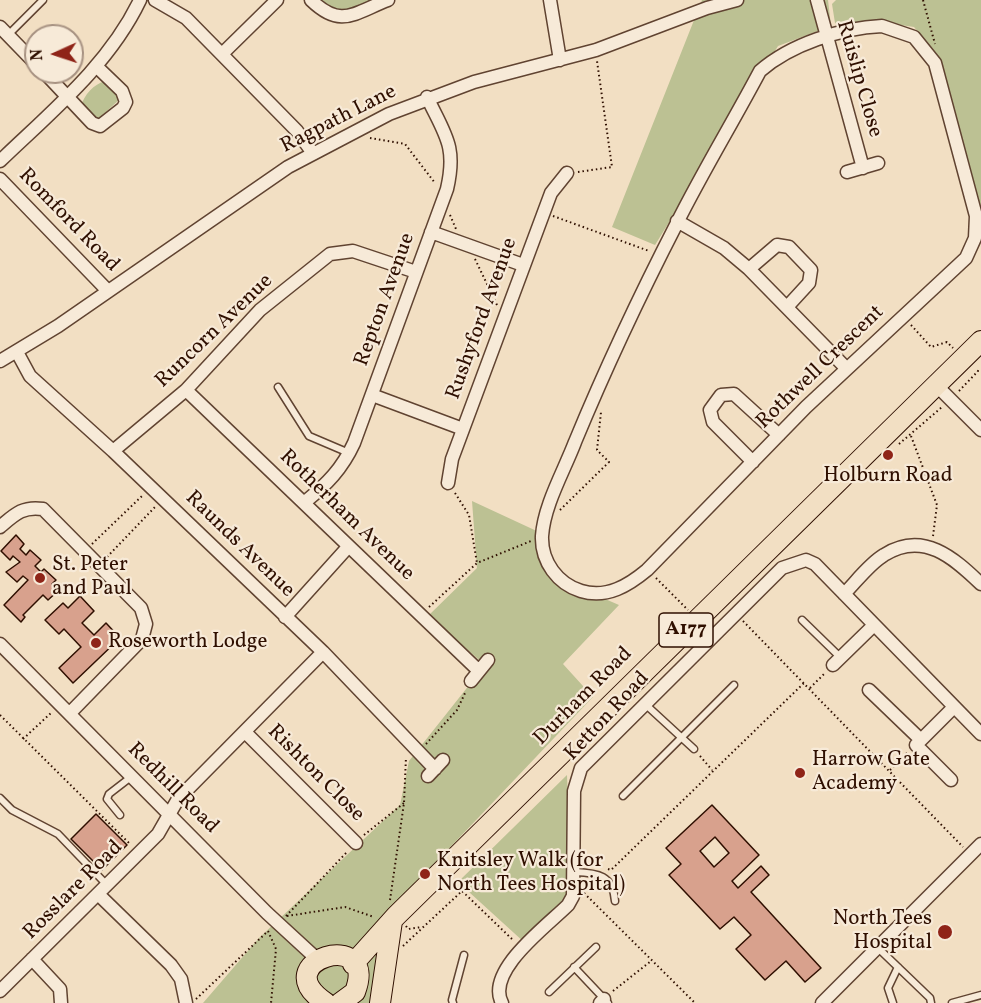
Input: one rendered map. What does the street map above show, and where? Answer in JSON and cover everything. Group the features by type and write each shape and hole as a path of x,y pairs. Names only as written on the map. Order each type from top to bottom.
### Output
{"main road":[{"name":"Durham Road","path":"353,964 392,915 981,341"},
{"path":"380,1003 392,915"},
{"path":"315,1000 308,979 310,970 317,959 324,955 339,954 353,964 358,977 358,985 349,998 340,1003"}],"street":[{"path":"0,161 96,66 122,31 140,0"},
{"path":"155,0 186,18 297,131 312,152"},
{"path":"222,54 277,0"},
{"path":"311,0 325,13 341,17 388,0"},
{"path":"550,0 560,60"},
{"name":"Ragpath Lane","path":"0,361 17,352 312,152 427,98 596,50 707,8 737,0"},
{"name":"Ruislip Close","path":"817,0 825,38 862,168"},
{"name":"Rothwell Crescent","path":"866,27 895,28 914,37 935,63 976,216 975,238 966,258 779,435 647,570 630,584 609,593 585,592 566,586 553,572 545,556 542,537 548,511 603,374 677,221 760,71 772,60 796,48 825,38 866,27"},
{"path":"4,31 24,52"},
{"path":"56,84 92,123 100,126 123,108 126,102 122,91 96,66"},
{"name":"Repton Avenue","path":"305,502 330,482 349,453 431,232 453,165 449,144 427,98"},
{"name":"Ruislip Close","path":"847,172 878,163"},
{"name":"Rushyford Avenue","path":"448,483 452,459 551,193 567,173"},
{"name":"Romford Road","path":"0,179 108,291"},
{"path":"677,221 724,248 749,269 848,369"},
{"path":"431,232 524,265"},
{"path":"749,269 777,245 789,247 812,270 809,283 787,307"},
{"name":"Runcorn Avenue","path":"113,450 186,390 260,310 330,254 353,251 416,272"},
{"name":"Raunds Avenue","path":"17,352 30,376 113,450 323,652 407,742 435,768"},
{"path":"936,385 981,430"},
{"name":"Rotherham Avenue","path":"186,390 479,671"},
{"path":"753,462 713,422 710,410 721,395 734,394 779,435"},
{"path":"372,395 463,429"},
{"path":"0,527 20,510 31,507 43,509 100,564 141,608 146,624 142,639 70,713"},
{"path":"285,617 348,547"},
{"path":"844,594 883,555 909,547 932,548 956,560 981,584"},
{"name":"Ketton Road","path":"502,1003 498,984 505,967 568,905 575,885 576,778 581,768 782,568 806,560 814,564 981,734"},
{"path":"836,661 873,626"},
{"name":"Redhill Road","path":"0,644 131,777 282,919 317,959"},
{"name":"Rosslare Road","path":"0,991 158,834 178,799 246,733 323,652"},
{"path":"471,681 488,660"},
{"path":"869,690 951,780"},
{"path":"918,742 954,707"},
{"name":"Rishton Close","path":"246,733 356,843"},
{"path":"822,1003 981,844"},
{"path":"99,895 171,965 182,979 186,1003"},
{"path":"32,959 60,989 61,1003"}],"lane":[{"path":"4,31 43,0"},
{"path":"278,387 309,436 349,453"},
{"path":"802,620 836,661"},
{"path":"624,796 734,685"},
{"path":"645,704 694,749"},
{"path":"120,815 107,799 109,794 131,777"},
{"path":"0,798 12,810 58,834 107,885"},
{"path":"575,872 595,872 609,879 614,890 615,901"},
{"path":"549,992 596,946"},
{"path":"877,948 930,998 931,1003"},
{"path":"453,1003 464,955"},
{"path":"574,967 604,1002"},
{"path":"893,1003 888,988 898,967"},
{"path":"952,1003 981,995"}],"path":[{"path":"923,0 938,58 935,63"},
{"path":"567,173 612,168 596,50"},
{"path":"544,213 661,255"},
{"path":"903,316 931,347 947,342 964,358"},
{"path":"545,524 609,462 597,450 601,412 589,408"},
{"path":"911,435 936,505 932,548"},
{"path":"448,483 469,515 477,563"},
{"path":"86,550 151,488"},
{"path":"100,564 163,499"},
{"path":"420,615 477,563 542,537"},
{"path":"647,570 697,620"},
{"path":"737,615 805,682 970,855"},
{"path":"810,688 836,661"},
{"path":"418,753 457,710 471,681"},
{"path":"602,867 611,870 805,682"},
{"path":"24,739 51,713"},
{"path":"0,715 130,846 138,837"},
{"path":"282,919 345,907 373,918 381,911 392,915 404,803 407,742"},
{"path":"889,771 918,742"},
{"path":"694,749 712,770"},
{"path":"191,1003 282,919 356,843 404,803"},
{"path":"575,885 695,1003"},
{"path":"387,964 462,891 523,950"},
{"path":"268,931 276,949 272,1003"},
{"path":"604,1002 652,960"}],"green space":[{"path":"316,0 376,0 346,10 333,8"},
{"path":"702,0 828,0 831,26 778,46 655,245 612,227"},
{"path":"836,0 981,0 981,211 940,58 914,27 875,21 848,30 835,23 832,4"},
{"path":"105,81 121,98 96,121 81,106 90,90"},
{"path":"472,501 541,533 552,576 619,605 563,664 593,697 403,897 387,1003 203,1003 259,938 400,805 409,761 485,665 428,616 477,568"},
{"path":"567,775 571,891 525,943 458,882"}],"building":[{"name":"St. Peter and Paul","path":"16,535 24,544 20,549 26,555 30,550 41,560 35,566 41,572 44,569 56,580 52,584 59,590 48,600 43,595 23,615 25,617 21,622 4,605 28,580 23,576 17,582 6,572 20,562 13,556 10,560 1,551"},
{"name":"Roseworth Lodge","path":"80,596 94,611 82,623 94,635 106,623 120,638 73,683 59,668 81,647 64,629 59,634 45,620 63,603 68,608"},
{"path":"712,805 759,855 732,881 738,888 761,866 769,875 751,892 821,968 805,982 786,961 765,980 736,949 751,935 734,917 720,929 669,875 681,864 666,848","holes":["715,837 729,853 714,867 700,851"]},
{"path":"96,814 127,845 102,870 71,839"}],"place":[{"name":"Holburn Road","path":"888,455"},
{"name":"St. Peter and Paul","path":"40,578"},
{"name":"Roseworth Lodge","path":"96,643"},
{"name":"Harrow Gate Academy","path":"800,773"},
{"name":"Knitsley Walk (for North Tees Hospital)","path":"425,874"},
{"name":"North Tees Hospital","path":"945,932"}]}
